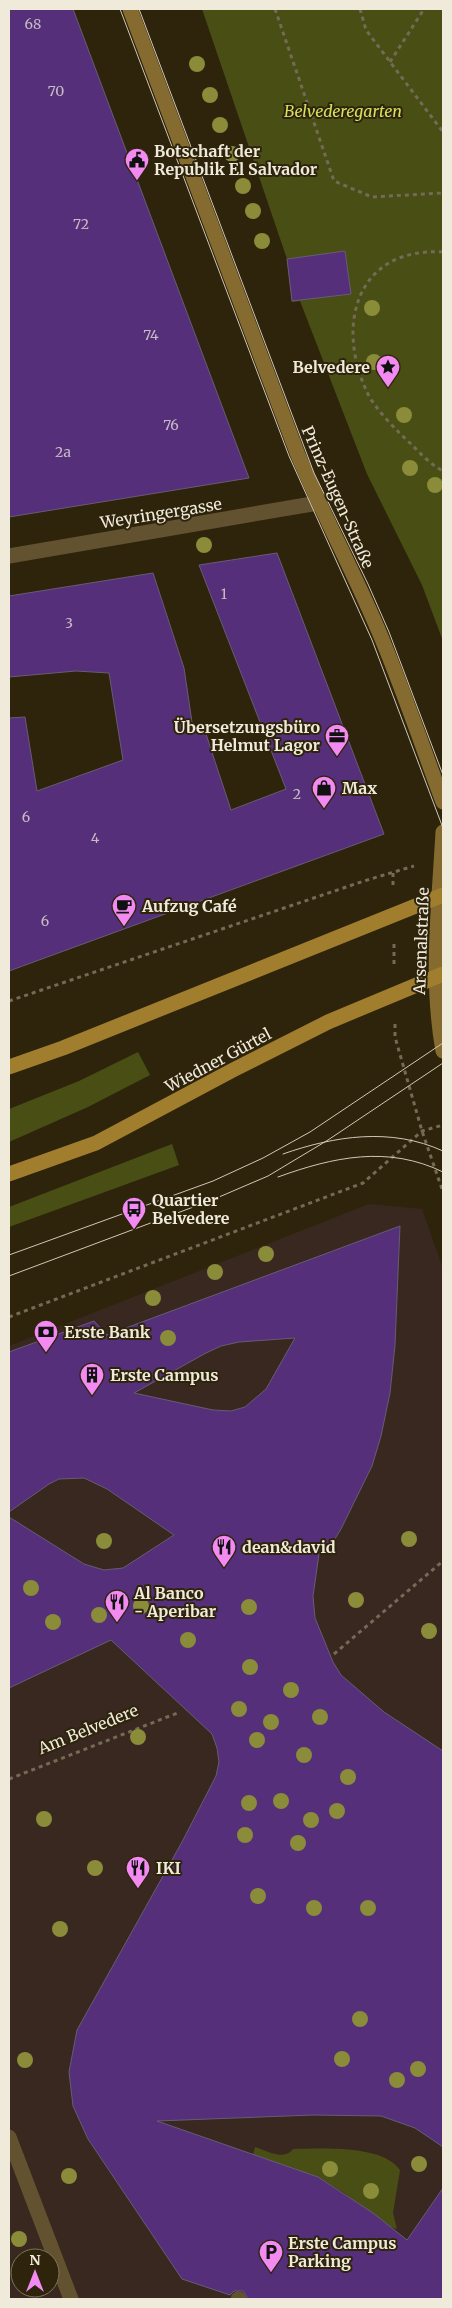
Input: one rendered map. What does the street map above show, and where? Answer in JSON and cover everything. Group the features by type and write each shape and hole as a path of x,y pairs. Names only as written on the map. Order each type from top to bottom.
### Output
{"main road":[{"path":"9,1067 63,1048 441,896"},
{"name":"Wiedner Gürtel","path":"9,1174 96,1143 328,1022 439,976"}],"street":[{"name":"Prinz-Eugen-Straße","path":"130,9 276,399 318,503 346,557 382,639 443,802"},
{"name":"Weyringergasse","path":"9,556 318,503"},
{"name":"Arsenalstraße","path":"443,832 437,1016 443,1052"},
{"path":"9,2137 13,2159 71,2299"}],"path":[{"path":"275,9 334,180 372,197 443,192"},
{"path":"360,9 366,30 443,132"},
{"path":"390,62 424,9"},
{"path":"443,252 423,251 404,255 381,266 368,281 355,311 354,353 367,394 399,433 435,467 443,470"},
{"path":"9,1001 393,873"},
{"path":"9,1317 363,1183 422,1131 443,1125"},
{"path":"422,1131 443,1192"},
{"path":"334,1654 443,1561"},
{"name":"Am Belvedere","path":"9,1779 180,1712"}],"shaded area":[{"path":"369,1204 422,1209 443,1269 443,2299 9,2299 9,1346"}],"green space":[{"name":"Belvederegarten","path":"202,9 443,9 443,641 422,585 367,474 300,301 292,302 287,259"},
{"path":"138,1052 150,1075 88,1107 9,1142 9,1109 79,1081"},
{"path":"172,1144 179,1165 9,1227 9,1207"},
{"path":"255,2147 280,2155 289,2153 293,2149 350,2150 379,2156 391,2162 400,2170 393,2213 397,2229 388,2226 344,2193 318,2177 252,2158"}],"building":[{"path":"9,9 73,9 249,478 9,517"},
{"path":"345,251 351,294 292,301 287,259"},
{"path":"277,553 384,834 9,971 9,718 25,717 37,791 123,760 109,673 76,671 9,677 9,596 153,573 184,668 193,729 204,728 231,810 286,789 199,565"},
{"path":"400,1226 395,1345 390,1393 381,1436 372,1466 341,1529 333,1542 319,1554 313,1596 315,1618 333,1662 341,1675 384,1712 443,1751 443,2147 415,2128 381,2116 313,2115 157,2121 318,2177 373,2213 407,2240 443,2188 443,2299 248,2299 243,2291 234,2291 230,2295 182,2279 88,2139 73,2106 69,2072 77,2030 182,1842 216,1776 219,1762 212,1734 111,1640 9,1688 9,1517 84,1564 104,1570 123,1568 174,1535 107,1489 84,1478 59,1479 9,1512 9,1352 94,1321 107,1335","holes":["295,1338 266,1389 245,1407 231,1411 213,1410 134,1393 221,1346 239,1342"]}],"tram line":[{"path":"120,9 289,456 372,640 443,828"},
{"path":"139,9 314,473 389,632 443,775"},
{"path":"9,1255 213,1181 263,1158 310,1132 443,1043"},
{"path":"9,1276 212,1200 268,1176 328,1140 443,1063"},
{"path":"283,1154 322,1143 363,1137 403,1139 443,1151"},
{"path":"278,1177 319,1164 360,1157 381,1156 422,1164 443,1172"}],"place":[{"name":"Botschaft der Republik El Salvador","path":"137,181"},
{"name":"Belvedere","path":"388,388"},
{"name":"Übersetzungsbüro Helmut Lagor","path":"337,757"},
{"name":"Max","path":"324,809"},
{"name":"Aufzug Café","path":"124,927"},
{"name":"Quartier Belvedere","path":"134,1230"},
{"name":"Erste Bank","path":"46,1353"},
{"name":"Erste Campus","path":"92,1396"},
{"name":"dean&david","path":"224,1568"},
{"name":"Al Banco - Aperibar","path":"117,1623"},
{"name":"IKI","path":"138,1889"},
{"name":"Erste Campus Parking","path":"271,2273"}]}
